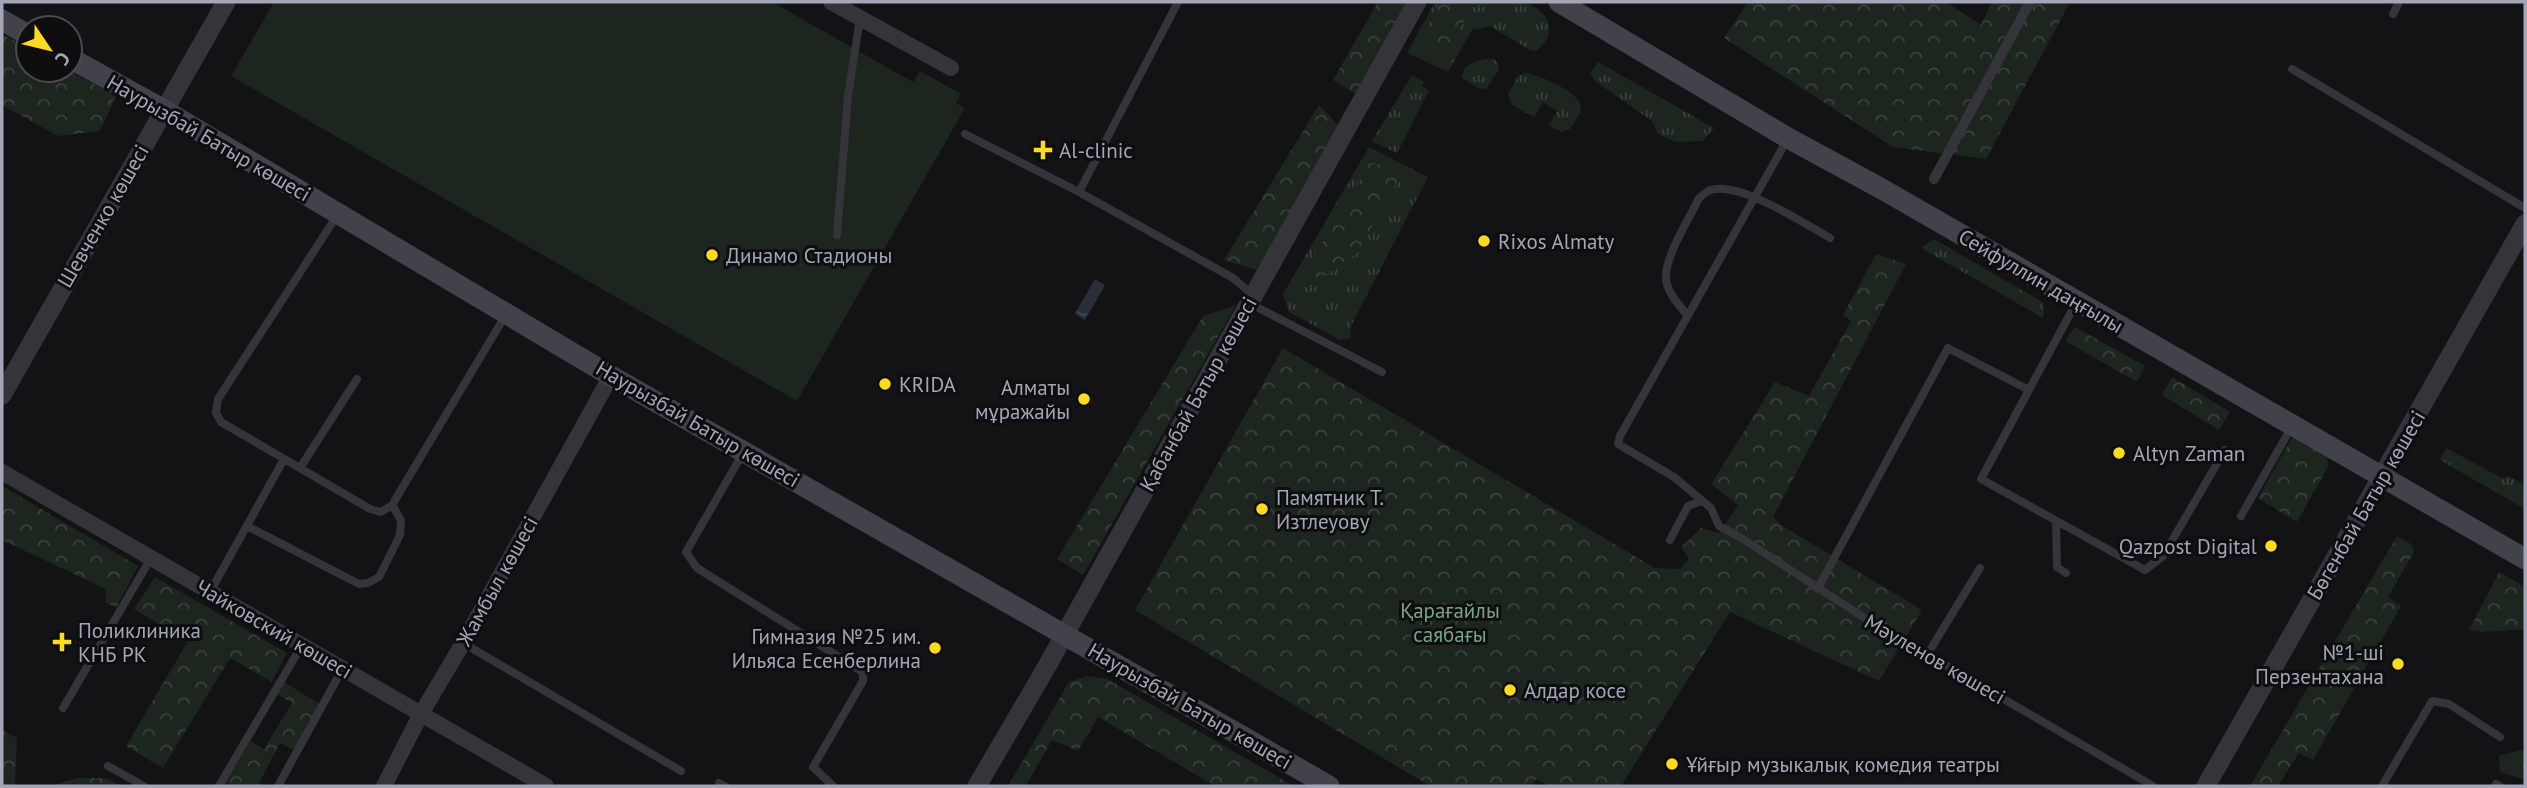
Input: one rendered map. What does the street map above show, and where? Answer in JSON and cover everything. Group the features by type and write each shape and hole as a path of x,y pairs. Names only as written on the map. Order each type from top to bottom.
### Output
{"main road":[{"name":"Сейфуллин даңғылы","path":"1559,2 1788,138 1882,189 2525,559"},
{"name":"Наурызбай Батыр көшесі","path":"84,66 611,376 1329,786"}],"street":[{"path":"831,2 951,68"},
{"name":"Қабанбай Батыр көшесі","path":"977,786 1416,2"},
{"path":"1934,179 2030,2"},
{"name":"Шевченко көшесі","path":"2,395 221,4"},
{"name":"Бөгенбай Батыр көшесі","path":"2206,786 2525,224"},
{"name":"Жамбыл көшесі","path":"384,786 611,376"},
{"name":"Чайковский көшесі","path":"2,472 546,786"}],"lane":[{"path":"1079,192 1178,2"},
{"path":"2393,14 2399,2"},
{"path":"837,235 848,96 860,18"},
{"path":"2292,69 2525,208"},
{"path":"965,134 1079,192 1233,278 1251,299 1382,372"},
{"path":"1670,540 1688,506 1702,501 1674,477 1621,447 1618,440 1788,138"},
{"path":"1688,316 1673,298 1665,276 1668,260 1699,198 1708,191 1721,189 1755,196 1830,239"},
{"path":"338,213 218,399 215,413 220,422 370,509 381,512 392,505 507,313"},
{"path":"2077,301 1981,479 2145,570 2163,556 2225,450"},
{"path":"1818,588 1948,348 2029,390"},
{"path":"300,468 357,379"},
{"path":"2241,516 2292,426"},
{"path":"744,450 686,552 697,568 863,672 863,681 813,768 833,786"},
{"path":"210,592 284,459"},
{"name":"Мәуленов көшесі","path":"1702,501 1711,508 1719,526 1927,655 2153,786"},
{"path":"247,526 359,584 368,583 379,577 400,536 401,520 392,505"},
{"path":"2056,521 2057,567 2066,573"},
{"path":"63,708 151,558"},
{"path":"1927,655 1980,568"},
{"path":"463,643 681,771"},
{"path":"219,786 302,645"},
{"path":"278,786 343,668"},
{"path":"2382,786 2432,701 2449,704 2500,737"},
{"path":"108,766 144,786"}],"green space":[{"name":"Динамо Стадионы","path":"274,2 772,2 913,82 920,71 961,94 956,103 965,108 797,401 231,76"},
{"path":"1378,2 1409,2 1357,95 1333,80"},
{"path":"1435,2 1523,2 1544,15 1548,23 1548,35 1536,51 1490,26 1472,30 1448,72 1407,53"},
{"path":"1440,2 1474,2 1442,53 1425,52 1415,48"},
{"path":"1748,2 1946,2 1981,25 1992,2 2070,2 1986,159 1893,147 1724,38"},
{"path":"2,34 14,40 14,84 84,84 84,79 116,96 100,131 58,136 2,105"},
{"path":"1485,59 1494,59 1499,69 1487,88 1480,89 1462,78 1462,74 1469,65"},
{"path":"1598,62 1714,128 1703,141 1676,142 1658,134 1652,121 1595,81 1590,73"},
{"path":"1525,73 1553,83 1578,100 1581,112 1570,129 1562,132 1549,126 1557,111 1543,102 1534,117 1512,105 1508,94 1518,76"},
{"path":"1412,75 1424,82 1422,86 1429,90 1397,153 1372,141"},
{"path":"1319,105 1340,127 1257,270 1224,260"},
{"path":"1369,147 1428,177 1351,326 1350,338 1340,340 1289,312 1283,294"},
{"path":"1370,163 1399,167 1403,171 1357,253 1319,280 1306,269"},
{"path":"1934,239 2044,303 2043,318 1921,248"},
{"name":"Қарағайлы саябағы","path":"1876,254 1906,264 1773,517 1781,525 1922,610 1879,681 1730,612 1621,786 1549,786 1536,779 1532,786 1430,786 1135,610 1283,348 1655,568 1681,569 1689,558 1681,547 1701,528 1719,533 1738,505 1711,484 1775,382 1809,396 1851,321 1843,315"},
{"path":"1236,305 1083,575 1057,559 1203,316"},
{"path":"2075,327 2145,366 2137,382 2065,341"},
{"path":"2172,377 2230,412 2219,430 2162,395"},
{"path":"2293,436 2326,455 2329,465 2297,522 2258,498"},
{"path":"2446,448 2502,478 2509,476 2525,485 2525,509 2440,460"},
{"path":"2,486 138,566 116,608 106,602 106,589 2,540"},
{"path":"2397,536 2411,544 2414,552 2388,597 2401,606 2313,760 2299,753 2278,786 2250,786"},
{"path":"2499,572 2525,587 2525,629 2482,632 2469,630"},
{"path":"155,577 287,653 272,682 230,658 163,768 126,746 188,641 134,609"},
{"path":"1087,676 1107,679 1294,786 1215,786 1098,717 1078,751 1052,740 1026,786 1008,786 1069,682"},
{"path":"284,682 321,705 294,750 280,743 259,783 264,786 223,786 251,741 264,749 292,703 277,694"},
{"path":"2,730 17,738 15,786 2,786"},
{"path":"2521,750 2525,752 2525,780 2500,772 2499,756"},
{"path":"77,778 105,778 122,786 52,786"}],"water":[{"path":"1095,279 1105,285 1085,320 1075,314"}],"place":[{"name":"Al-clinic","path":"1043,150"},
{"name":"Rixos Almaty","path":"1484,241"},
{"name":"Динамо Стадионы","path":"712,255"},
{"name":"KRIDA","path":"885,384"},
{"name":"Алматы мұражайы","path":"1084,399"},
{"name":"Altyn Zaman","path":"2119,453"},
{"name":"Памятник Т. Изтлеуову","path":"1262,509"},
{"name":"Qazpost Digital","path":"2271,546"},
{"name":"Поликлиника КНБ РК","path":"62,642"},
{"name":"Гимназия №25 им. Ильяса Есенберлина","path":"935,648"},
{"name":"№1-ші Перзентахана","path":"2398,664"},
{"name":"Алдар косе","path":"1510,690"},
{"name":"Ұйғыр музыкалық комедия театры","path":"1672,764"}]}
